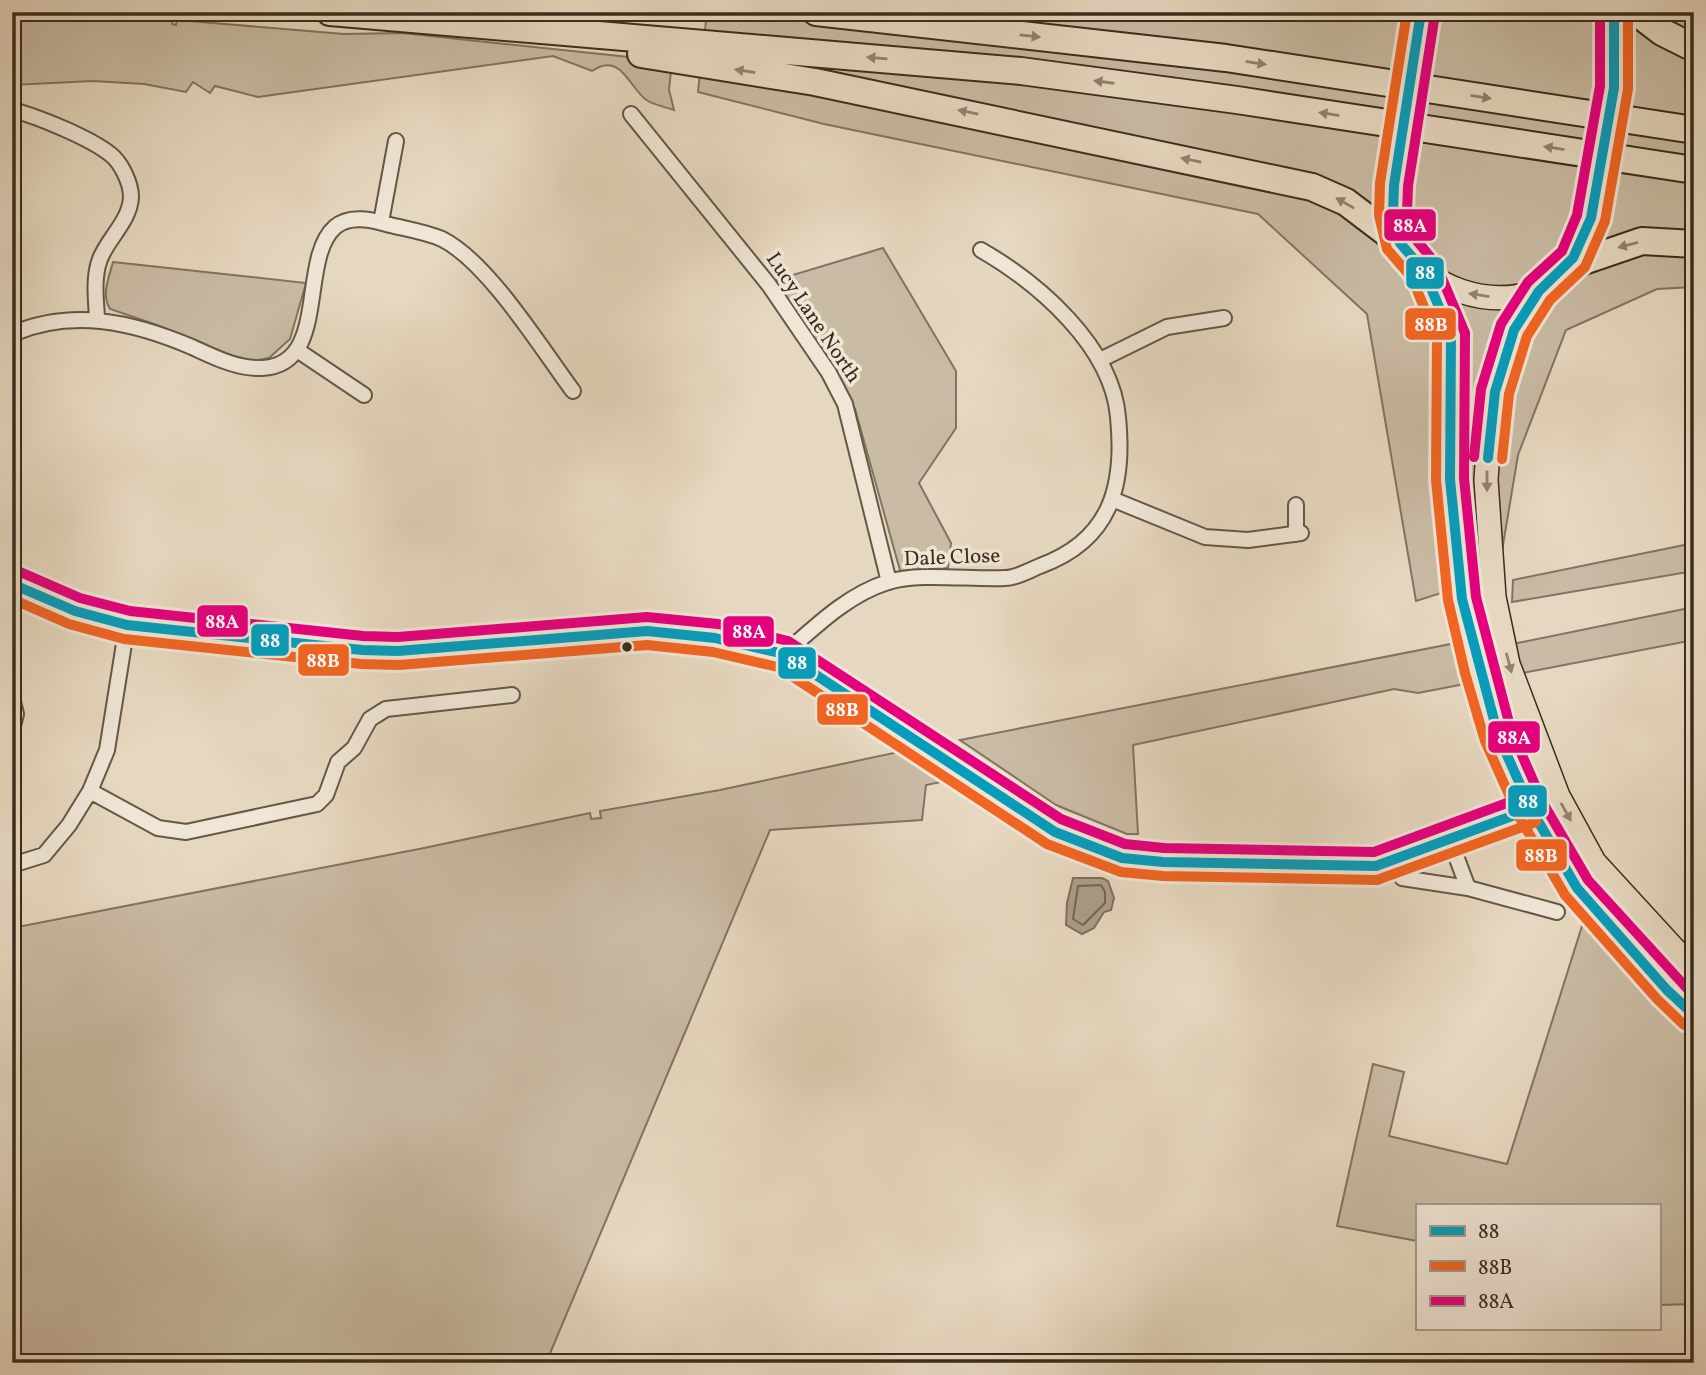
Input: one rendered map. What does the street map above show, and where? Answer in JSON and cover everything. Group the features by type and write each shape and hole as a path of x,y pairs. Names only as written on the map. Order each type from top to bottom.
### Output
{"highway":[{"path":"330,12 1021,71 1237,100 1694,170"},
{"path":"816,12 1226,58 1694,130"},
{"path":"1636,12 1662,32 1694,47"},
{"path":"487,25 827,84 1312,187 1346,202 1400,243"},
{"path":"1566,267 1642,241 1694,244"}],"main road":[{"path":"1614,12 1617,46 1614,78 1591,218 1584,239 1566,267 1539,290 1508,342 1492,391 1486,480 1494,597 1508,664 1558,796 1594,862 1694,971"},
{"path":"1420,16 1394,185 1394,214 1400,243 1424,271 1451,336 1450,479 1461,599 1498,735 1531,809 1577,887 1667,990 1694,1015"},
{"path":"1424,271 1472,295 1518,296 1539,290"}],"street":[{"path":"12,110 30,114 95,145 112,155 124,173 131,198 126,216 100,260 95,289 96,318"},
{"name":"Lucy Lane North","path":"631,114 769,285 828,373 845,404 890,582"},
{"path":"381,222 396,141"},
{"path":"12,334 40,324 96,318 154,331 250,369 269,368 286,360 297,350 305,333 323,243 335,227 353,218 381,222 440,238 463,253 483,271 573,391"},
{"name":"Dale Close","path":"784,654 837,607 890,582 965,577 1008,579 1059,559 1097,531 1112,499 1122,451 1118,411 1100,360 1043,292 1019,272 981,250"},
{"path":"1100,360 1167,327 1224,318"},
{"path":"297,350 365,395"},
{"path":"1112,499 1205,537 1248,540 1298,534 1296,505"},
{"path":"12,584 75,611 127,625 374,650 646,631 715,638 784,654 879,715 940,759 1055,832 1122,858 1163,862 1376,866 1531,809"},
{"path":"12,865 44,855 69,825 90,791 107,750 127,625"},
{"path":"90,791 158,828 186,832 317,804 326,795 338,762 354,748 370,719 386,709 512,695"},
{"path":"12,698 16,714 12,730"},
{"path":"1450,841 1468,888"},
{"path":"1402,878 1468,888 1557,912"}],"shaded area":[{"path":"12,12 157,13 176,25 177,20 344,34 402,33 648,59 671,71 669,90 674,110 648,101 624,74 611,65 592,71 553,56 258,97 215,86 210,93 193,82 186,92 144,84 93,81 12,85"},
{"path":"707,12 1694,12 1694,287 1657,289 1566,330 1518,455 1498,575 1416,601 1367,314 1258,214 824,124 698,92"},
{"path":"883,248 956,371 956,428 919,483 951,543 948,568 901,574 855,409 776,280"},
{"path":"113,262 306,283 290,339 269,358 253,361 233,357 157,325 110,309 106,292"},
{"path":"1694,543 1694,571 1512,602 1513,580"},
{"path":"1694,607 1694,640 1418,693 1394,689 1133,745 1138,834 1127,834 1056,805 960,740 1456,643 1459,655"},
{"path":"903,751 946,781 926,785 922,820 770,830 546,1363 12,1363 12,928 590,813 591,819 601,818 600,811 720,790"},
{"path":"1583,923 1694,1036 1694,1304 1660,1305 1660,1204 1416,1204 1416,1241 1337,1226 1373,1064 1404,1072 1389,1136 1507,1164"}],"water":[{"path":"1073,878 1102,878 1108,881 1114,898 1111,910 1104,912 1094,928 1082,934 1066,925 1067,903"}],"transit line":[{"name":"88B","path":"1407,12 1380,183 1379,215 1387,249 1412,278 1437,339 1436,480 1448,600 1465,673 1485,741 1518,815 1565,895 1657,999 1684,1025"},
{"name":"88","path":"1421,12 1394,185 1393,214 1400,243 1424,271 1451,336 1450,479 1462,599 1498,735 1531,809 1577,888 1667,990 1694,1015"},
{"name":"88","path":"1488,458 1495,392 1514,330 1539,291 1573,258 1591,218 1614,88 1614,12"},
{"name":"88B","path":"1502,459 1509,394 1527,336 1550,300 1585,267 1605,221 1628,89 1628,12"},
{"name":"88A","path":"1474,457 1481,389 1501,324 1528,282 1562,251 1577,215 1600,86 1600,13"},
{"name":"88A","path":"1435,14 1408,186 1407,213 1413,236 1436,264 1465,333 1464,478 1476,597 1511,730 1543,803 1588,880 1694,996"},
{"name":"88A","path":"18,571 80,598 130,611 363,636 398,637 647,617 718,624 788,641 1061,819 1125,844 1164,848 1374,852 1526,796"},
{"name":"88","path":"12,584 75,611 127,625 362,650 398,651 647,631 715,638 784,654 1055,832 1122,858 1163,862 1376,866 1531,809"},
{"name":"88B","path":"12,599 69,624 124,639 361,664 399,665 647,645 713,652 778,667 1047,844 1121,872 1163,876 1377,880 1536,822"}]}
